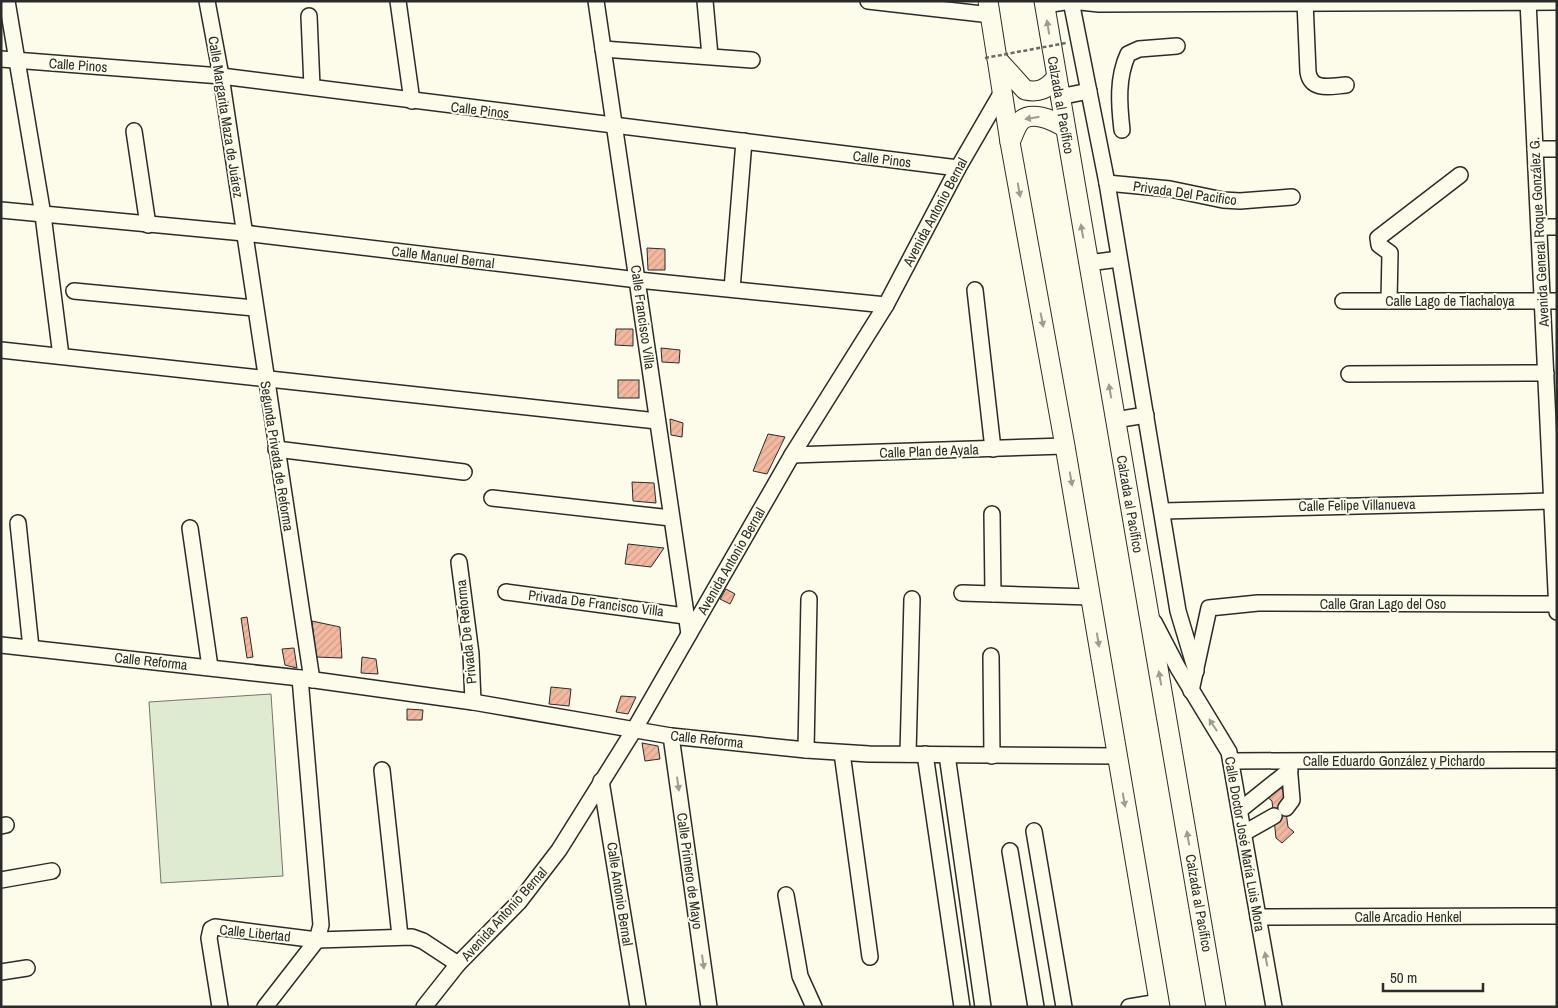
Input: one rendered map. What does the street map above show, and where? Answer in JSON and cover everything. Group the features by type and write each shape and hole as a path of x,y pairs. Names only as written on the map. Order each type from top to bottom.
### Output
{"main road":[{"name":"Calzada al Pacífico","path":"1044,3 1216,1007"},
{"path":"989,8 991,58 1002,92 1065,446 1159,1004"},
{"path":"991,58 1024,90 1048,88 1056,78"},
{"path":"1010,142 1020,122 1025,118 1040,117 1055,121 1064,127"}],"street":[{"path":"7,1 43,215 61,356"},
{"name":"Calle Margarita Maza de Juárez","path":"207,1 221,76 244,233"},
{"path":"398,1 412,101"},
{"name":"Calle Francisco Villa","path":"596,1 689,634"},
{"path":"705,1 710,56"},
{"path":"868,1 989,8"},
{"path":"1071,1 1107,183 1163,511 1178,611 1196,671 1191,691"},
{"path":"1044,3 1071,1 1098,4 1557,2"},
{"name":"Avenida General Roque González G.","path":"1528,1 1539,227 1550,300 1546,373 1552,402 1553,456 1551,501 1557,612"},
{"path":"1305,2 1310,80 1313,84 1322,87 1346,85"},
{"path":"309,16 312,87"},
{"path":"1122,130 1120,108 1121,69 1128,54 1139,49 1177,46"},
{"path":"603,49 752,60"},
{"name":"Calle Pinos","path":"1,59 221,76 615,127 958,168"},
{"path":"1059,97 1089,91"},
{"name":"Avenida Antonio Bernal","path":"424,1007 458,964 502,921 542,874 634,730 792,455 886,305 958,168 1002,92"},
{"path":"1092,111 1120,108"},
{"path":"134,131 148,225"},
{"path":"732,289 744,141"},
{"path":"1535,149 1557,149"},
{"path":"1389,301 1390,253 1379,245 1378,238 1460,175"},
{"name":"Privada Del Pacifico","path":"1107,183 1170,189 1223,200 1240,201 1292,197"},
{"name":"Calle Manuel Bernal","path":"1,210 244,233 638,280 886,305"},
{"path":"1539,227 1557,226"},
{"name":"Segunda Privada de Reforma","path":"244,233 276,449 306,679"},
{"path":"1088,263 1119,259"},
{"path":"975,290 993,449"},
{"path":"74,291 254,308"},
{"name":"Calle Lago de Tlachaloya","path":"1343,301 1550,300"},
{"path":"1,350 265,377 657,421"},
{"path":"1349,374 1546,373"},
{"path":"1115,420 1146,415"},
{"name":"Calle Plan de Ayala","path":"792,455 1065,446"},
{"path":"276,449 464,472"},
{"path":"492,498 671,518"},
{"name":"Calle Felipe Villanueva","path":"1163,511 1551,501"},
{"path":"992,514 993,594"},
{"path":"18,523 31,648"},
{"path":"190,528 210,667"},
{"name":"Privada De Reforma","path":"459,562 471,654 473,702"},
{"name":"Privada De Francisco Villa","path":"506,592 685,616"},
{"path":"962,593 1091,597"},
{"path":"806,750 809,599"},
{"path":"908,754 912,599"},
{"name":"Calle Gran Lago del Oso","path":"1196,671 1209,608 1258,603 1557,604"},
{"name":"Calle Doctor José María Luis Mora","path":"1149,611 1191,691 1224,743 1231,761 1274,1007"},
{"name":"Calle Reforma","path":"1,645 306,679 473,702 671,736 806,750 842,753 992,756 1117,756"},
{"path":"991,656 992,756"},
{"path":"306,679 321,925 317,940"},
{"name":"Calle Primero de Mayo","path":"671,736 709,1007"},
{"path":"842,753 870,957"},
{"path":"925,754 962,1007"},
{"path":"947,755 983,1007"},
{"name":"Calle Eduardo González y Pichardo","path":"1231,761 1289,766 1557,760"},
{"path":"1240,810 1289,766"},
{"path":"1244,833 1280,812 1292,800 1289,766"},
{"path":"382,770 400,936"},
{"name":"Calle Antonio Bernal","path":"601,781 638,1007"},
{"path":"1034,831 1064,1007"},
{"path":"1010,851 1036,1007"},
{"path":"1,880 52,871"},
{"path":"786,895 800,976 814,1007"},
{"name":"Calle Arcadio Henkel","path":"1258,917 1557,916"},
{"name":"Calle Libertad","path":"220,1007 209,938 211,929 219,927 317,940 412,936 423,940 458,964"},
{"name":"Calle Libertad","path":"265,1007 317,940"},
{"path":"1,972 28,968"},
{"path":"1129,1007 1159,1004"}],"path":[{"path":"991,58 1066,44"}],"green space":[{"path":"271,694 283,876 161,883 149,702"}],"building":[{"path":"647,248 665,249 665,270 648,270"},
{"path":"616,329 633,329 633,346 615,345"},
{"path":"661,348 680,350 679,363 662,362"},
{"path":"618,380 639,380 639,398 618,398"},
{"path":"670,419 683,423 682,437 671,435"},
{"path":"768,434 785,437 767,474 753,471"},
{"path":"632,482 654,483 656,503 633,501"},
{"path":"628,544 664,548 651,567 625,564"},
{"path":"726,589 735,594 730,604 720,599"},
{"path":"247,617 253,657 247,658 241,618"},
{"path":"312,621 340,627 342,658 316,657"},
{"path":"294,648 297,668 285,665 282,649"},
{"path":"362,657 376,659 378,674 361,673"},
{"path":"551,687 571,689 569,706 549,704"},
{"path":"621,696 636,697 628,714 616,712"},
{"path":"407,709 423,710 422,720 407,720"},
{"path":"642,743 658,746 660,759 645,761"},
{"path":"1276,784 1283,790 1288,827 1294,832 1282,843 1276,838 1272,801 1266,796"}]}
